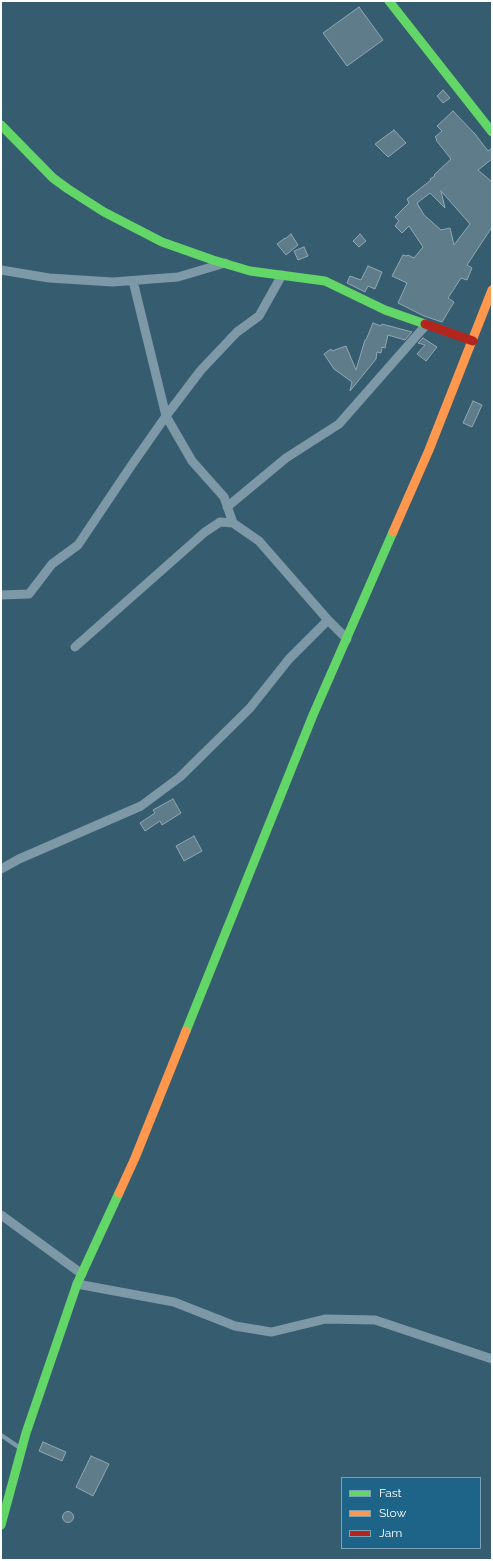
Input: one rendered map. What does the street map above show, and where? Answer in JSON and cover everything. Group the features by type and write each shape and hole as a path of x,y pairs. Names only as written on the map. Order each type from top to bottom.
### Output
{"main road":[{"path":"389,1 492,132"},
{"path":"1,125 53,178 68,189 104,212 162,242 250,271 325,281 385,310 473,341"},
{"path":"1,1525 22,1449 77,1284 135,1158 313,715 429,450 492,290"}],"street":[{"path":"1,270 48,278 113,282 178,277 225,263"},
{"path":"1,595 29,594 52,564 78,545 166,416 201,370 237,332 258,316 282,275"},
{"path":"133,281 166,416 192,461 224,497 234,523 259,541 328,620 347,639"},
{"path":"227,507 286,458 339,424 426,325"},
{"path":"75,647 205,532 220,522 234,523"},
{"path":"1,869 19,859 101,825 141,806 180,777 250,708 289,659 328,620"},
{"path":"1,1215 82,1274"},
{"path":"77,1284 174,1302 236,1326 271,1332 325,1319 375,1320 492,1359"}],"lane":[{"path":"1,1435 22,1449"}],"building":[{"path":"359,7 383,40 347,66 323,33"},
{"path":"443,90 450,98 443,103 437,96"},
{"path":"453,111 475,134 488,151 492,148 492,159 478,170 492,182 492,227 467,265 472,268 467,280 461,278 448,298 454,302 442,322 424,316 398,303 407,283 392,276 403,255 408,255 414,258 423,247 409,226 402,233 395,226 399,221 395,217 409,203 407,199 431,180 430,179 435,176 434,175 451,159 436,140 437,139 435,137 442,131 437,126","holes":["441,191 470,224 454,245 450,228 441,230 424,215 417,203 430,193 445,208"]},
{"path":"394,130 406,143 388,157 375,144"},
{"path":"291,234 298,245 286,255 277,244"},
{"path":"360,234 366,241 359,247 353,241"},
{"path":"304,247 308,256 298,260 294,251"},
{"path":"368,266 382,272 375,289 368,286 365,292 347,283 350,276 361,280"},
{"path":"373,323 412,332 405,340 388,335 385,348 382,347 381,353 377,352 376,359 350,391 352,382 334,369 324,354 331,349 332,351 346,346 356,370 365,340"},
{"path":"423,338 437,347 426,361 417,354 425,345 418,343"},
{"path":"473,401 482,405 472,427 463,423"},
{"path":"173,799 181,813 162,825 160,821 145,831 140,823 155,813 153,810"},
{"path":"194,836 202,851 184,861 176,846"},
{"path":"43,1442 66,1452 62,1461 39,1451"},
{"path":"91,1456 109,1464 93,1496 76,1487"},
{"path":"66,1512 70,1512 72,1513 72,1521 66,1522 63,1519 63,1515"}],"traffic: fast":[{"path":"389,1 492,132"},
{"path":"1,125 53,178 68,189 104,212 162,242 250,271 325,281 385,310 425,324"},
{"path":"186,1031 313,715 393,532"},
{"path":"1,1525 26,1433 77,1284 119,1193"}],"traffic: slow":[{"path":"393,532 429,450 492,290"},
{"path":"119,1193 135,1158 186,1031"}],"traffic: jam":[{"path":"425,324 473,341"}]}
